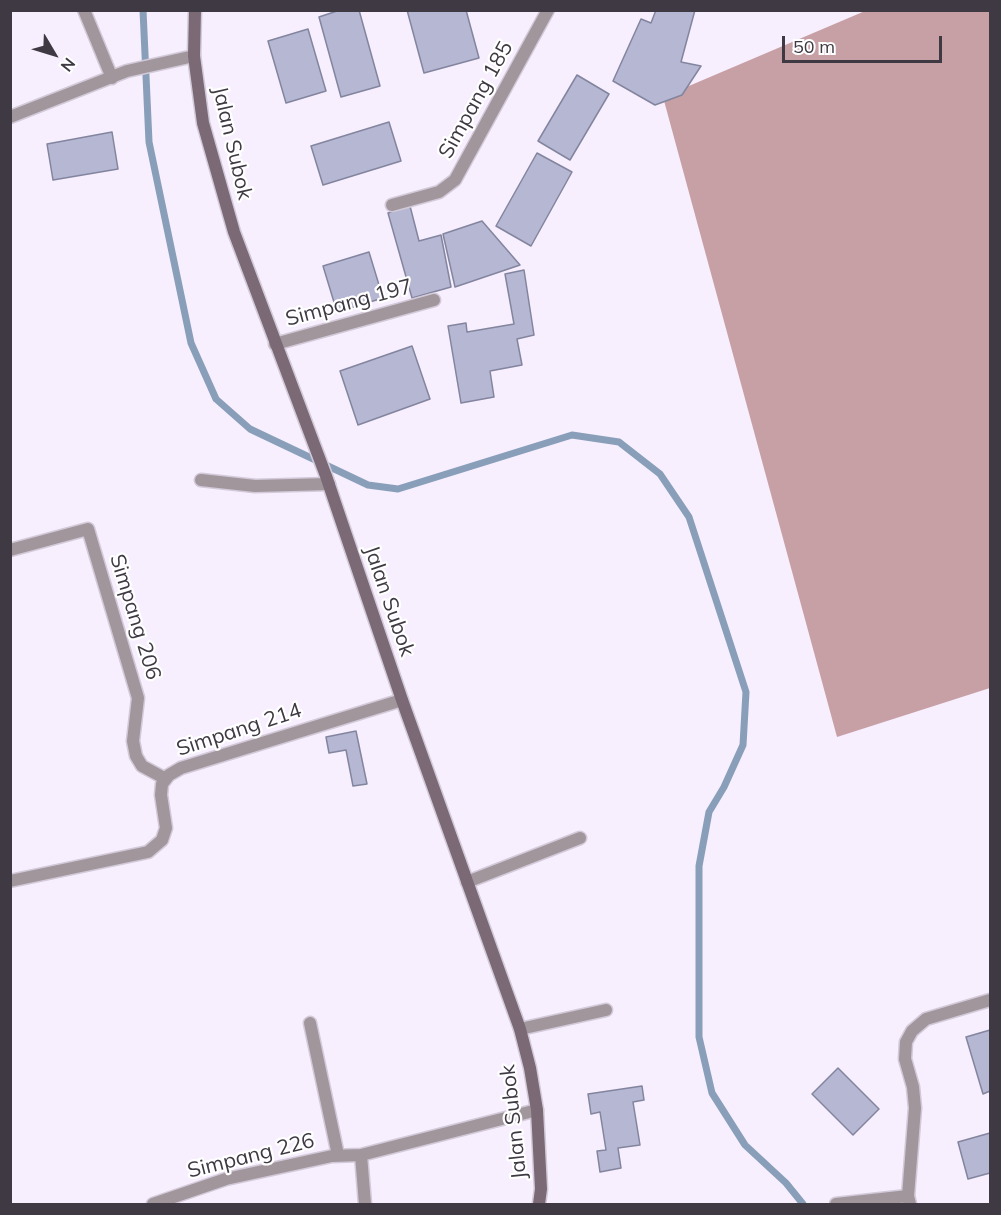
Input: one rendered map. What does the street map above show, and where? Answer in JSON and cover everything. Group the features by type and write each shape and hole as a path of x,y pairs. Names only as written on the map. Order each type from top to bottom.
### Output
{"main road":[{"name":"Jalan Subok","path":"195,10 194,56 203,123 234,232 327,480 402,699 520,1029 537,1110 541,1188 539,1204"}],"street":[{"path":"84,10 112,78"},
{"name":"Simpang 185","path":"392,205 440,192 455,180 548,10"},
{"path":"10,117 127,71 194,56"},
{"name":"Simpang 197","path":"275,344 434,300"},
{"path":"201,480 255,486 327,480"},
{"name":"Simpang 206","path":"10,550 88,529 138,698 133,741 136,756 142,766 166,779"},
{"name":"Simpang 214","path":"10,880 148,852 157,847 166,828 161,795 166,779 181,768 402,699"},
{"path":"467,882 580,838"},
{"path":"837,1204 909,1200 915,1108 913,1087 905,1059 906,1042 912,1031 926,1019 990,1000"},
{"path":"520,1029 606,1010"},
{"path":"310,1023 338,1155"},
{"name":"Simpang 226","path":"153,1204 226,1179 338,1155 361,1155 537,1110"},
{"path":"361,1155 365,1204"}],"shaded area":[{"path":"865,11 990,11 990,688 837,737 663,97"}],"building":[{"path":"340,10 359,10 380,86 341,97 319,17"},
{"path":"407,10 466,10 479,58 424,73"},
{"path":"656,10 695,10 681,62 701,66 682,95 655,105 613,81 641,19 651,23"},
{"path":"308,29 326,91 286,103 268,41"},
{"path":"577,75 609,94 570,160 538,141"},
{"path":"389,122 401,161 323,185 311,146"},
{"path":"112,132 118,169 53,180 47,144"},
{"path":"537,153 572,172 531,246 496,226"},
{"path":"410,206 419,241 441,235 451,287 412,298 388,213"},
{"path":"482,221 520,265 455,287 443,234"},
{"path":"369,252 383,298 337,312 323,266"},
{"path":"524,270 534,335 517,339 522,365 490,371 494,397 461,403 448,326 466,323 467,332 514,324 505,274"},
{"path":"412,346 430,399 358,425 340,371"},
{"path":"356,731 367,784 353,786 346,750 329,753 326,737"},
{"path":"990,1030 990,1091 983,1094 966,1037"},
{"path":"838,1068 879,1109 853,1135 812,1094"},
{"path":"642,1086 644,1100 633,1102 640,1145 618,1148 621,1168 600,1172 597,1151 606,1150 600,1112 591,1114 588,1094"},
{"path":"990,1133 990,1173 968,1179 958,1142"}],"waterway":[{"path":"143,10 149,142 191,343 216,399 250,429 368,485 398,489 572,435 619,442 660,474 689,517 746,692 743,745 724,787 709,812 699,866 699,1037 712,1093 745,1145 786,1183 803,1204"}]}
